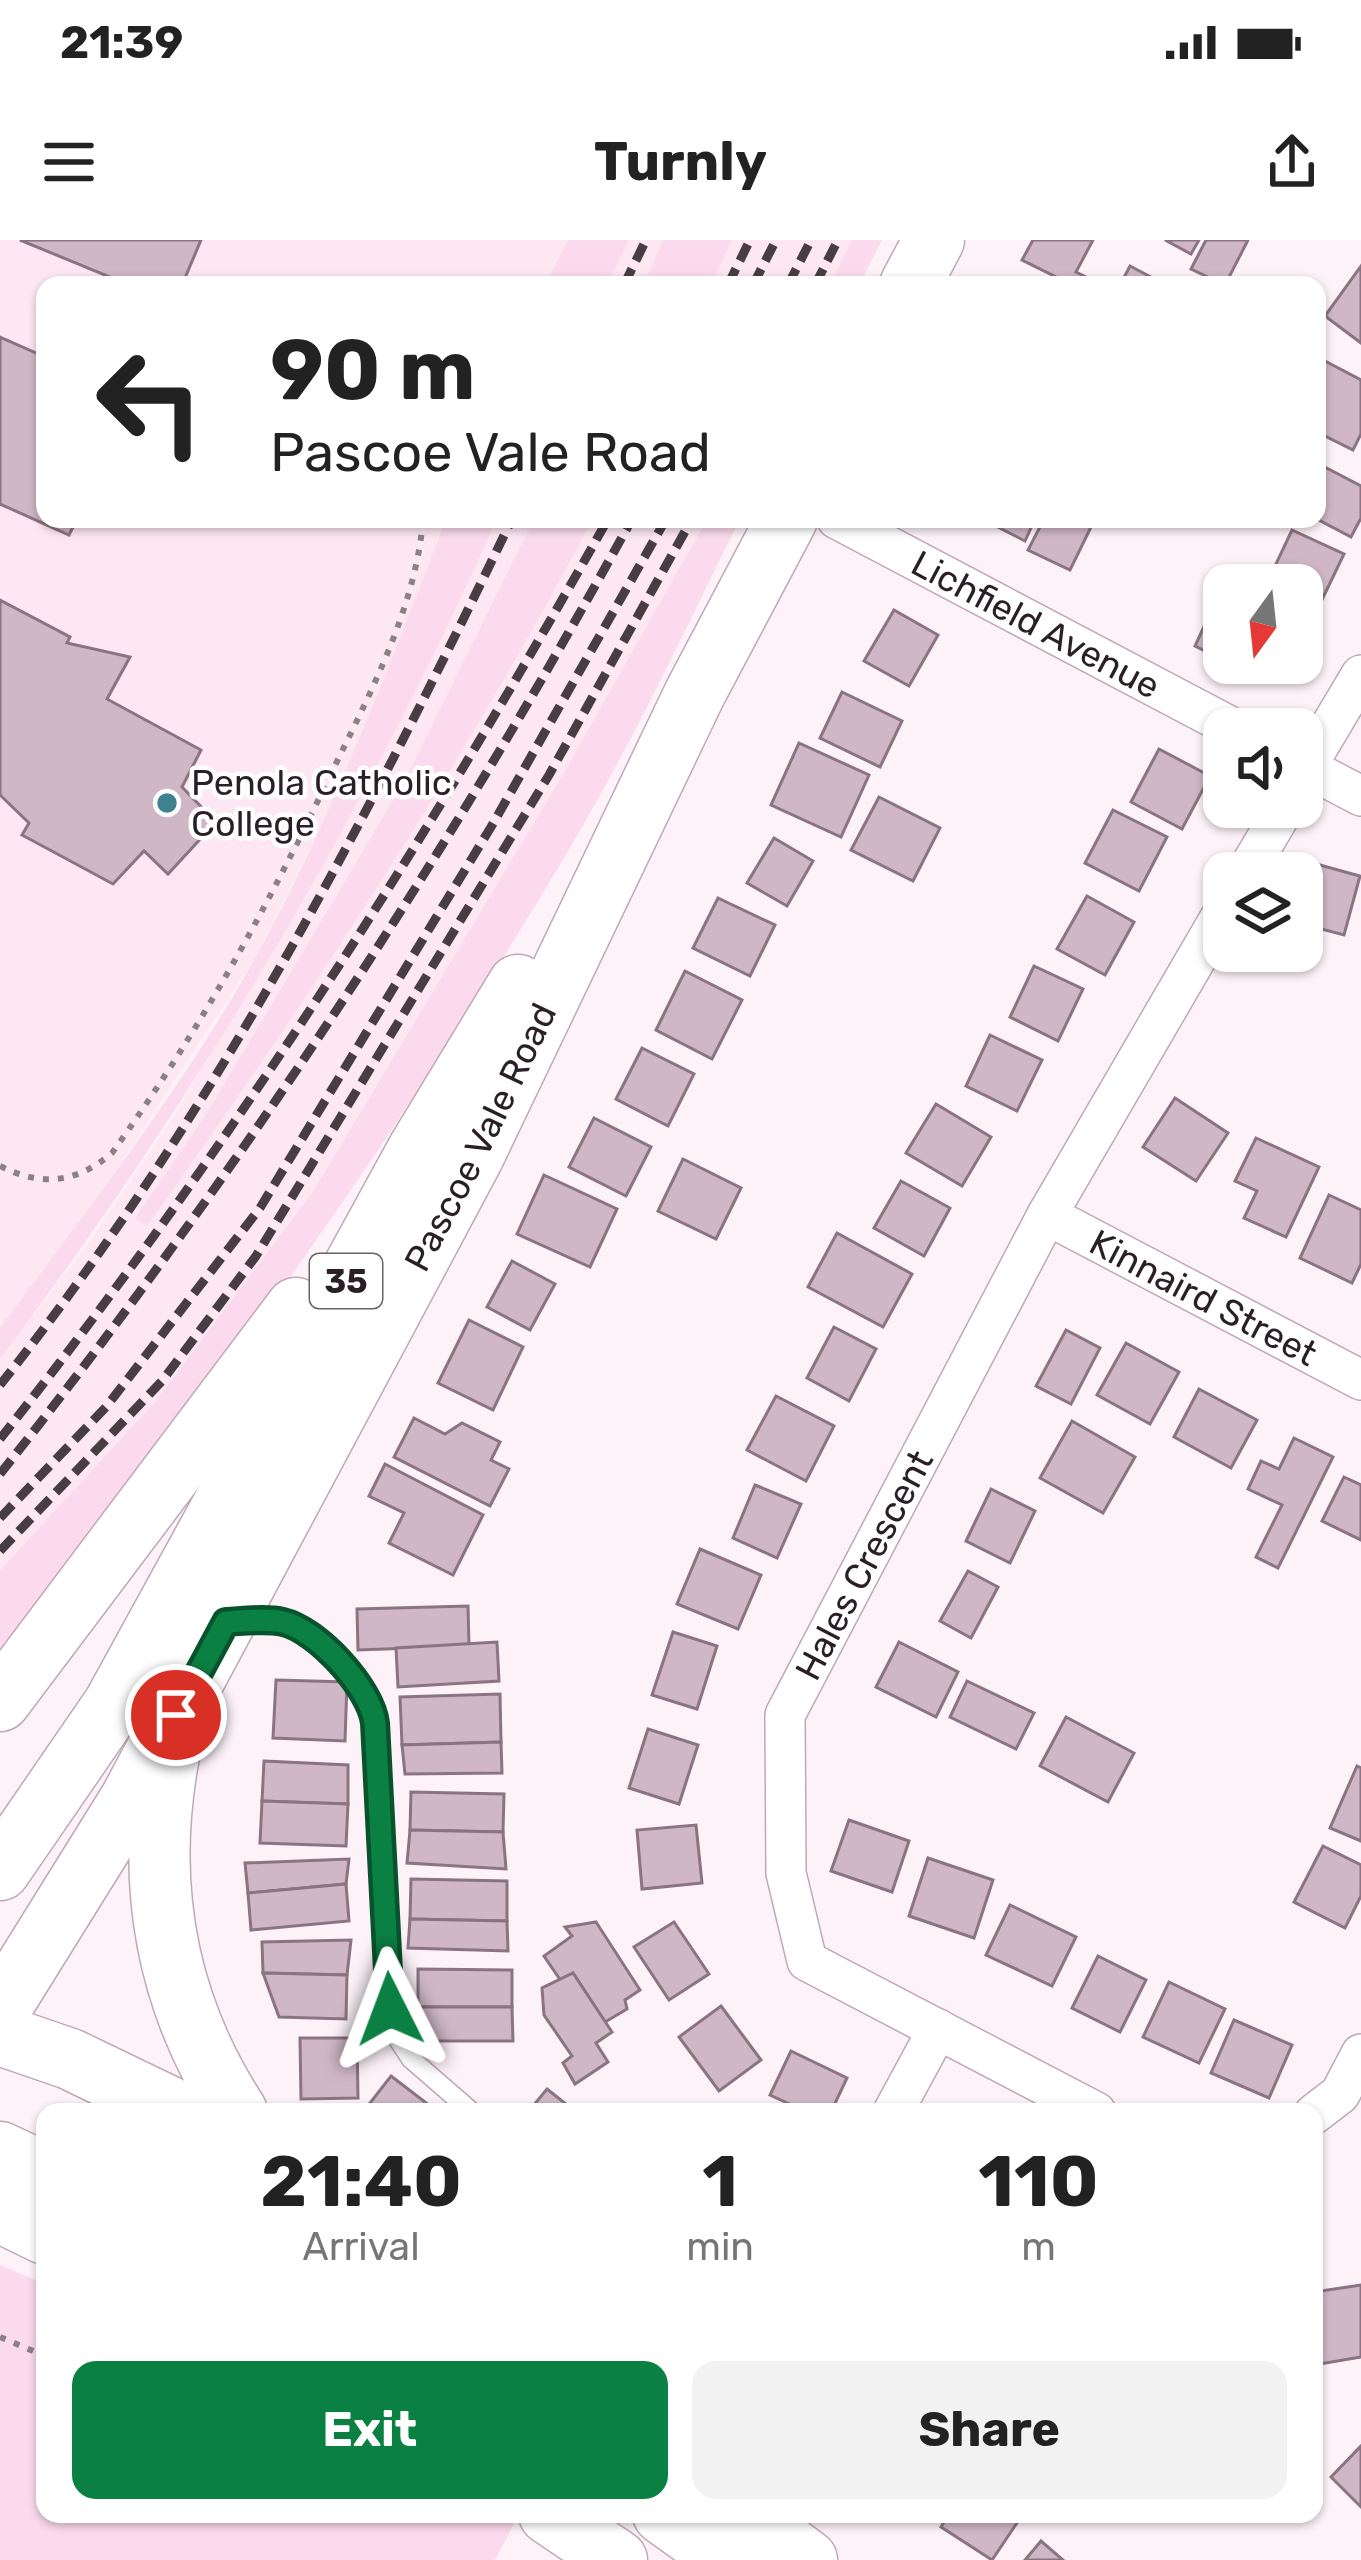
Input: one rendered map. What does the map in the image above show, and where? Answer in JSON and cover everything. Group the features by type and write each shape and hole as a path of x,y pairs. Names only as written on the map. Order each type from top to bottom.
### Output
{"main road":[{"path":"915,276 934,240"},
{"name":"Pascoe Vale Road","path":"0,2009 68,1908 176,1715 473,1157 695,693 782,528"},
{"name":"Pascoe Vale Road","path":"0,1870 114,1704 419,1148 695,693"},
{"path":"0,1701 419,1148"},
{"path":"176,1715 157,1835 163,1927 196,2042 232,2103"},
{"path":"0,2035 70,2059 161,2103"},
{"path":"16,2175 36,2216"},
{"path":"562,2523 617,2560"},
{"path":"675,2523 727,2560"},
{"path":"757,2523 807,2560"}],"street":[{"name":"Lichfield Avenue","path":"854,528 1203,712"},
{"path":"1323,736 1361,675"},
{"path":"1323,778 1361,796"},
{"name":"Hales Crescent","path":"1079,2103 807,1961 786,1873 785,1715 1047,1215 1203,947"},
{"name":"Kinnaird Street","path":"1047,1215 1361,1380"},
{"path":"898,2103 938,2030"},
{"path":"1323,2107 1340,2093 1361,2054"}],"lane":[{"path":"226,1622 272,1620 299,1628 371,1698 394,2036 411,2059 462,2103"}],"path":[{"path":"0,1166 50,1180 93,1169 112,1153 209,1010 290,862 352,733 404,599 421,528"},
{"path":"0,2336 36,2352"}],"shaded area":[{"name":"Penola Catholic College","path":"0,240 568,240 550,276 36,276 36,528 443,528 354,760 255,958 110,1179 0,1328"},
{"path":"568,240 629,240 611,276 550,276"},
{"path":"629,240 663,240 647,276 611,276"},
{"path":"663,240 732,240 715,276 647,276"},
{"path":"732,240 852,240 834,276 715,276"},
{"path":"852,240 882,240 864,276 834,276"},
{"path":"443,528 493,528 391,739 272,953 142,1160 0,1359 0,1328 168,1098 258,953 336,793"},
{"path":"492,528 530,528 405,780 207,1113 135,1217 146,1225 563,576 588,528 702,528 565,771 314,1190 156,1401 0,1570 0,1359 88,1244 174,1116 326,857"},
{"path":"530,528 588,528 491,702 382,880 147,1226 135,1218 207,1113 405,780"},
{"path":"702,528 736,528 614,770 436,1064 295,1271 0,1676 0,1570 156,1401 314,1190 565,771"},
{"path":"0,2265 36,2280 36,2523 514,2523 495,2560 0,2560"}],"building":[{"path":"20,240 201,240 186,276 107,276"},
{"path":"1033,240 1093,240 1076,272 1084,276 1054,276 1022,260"},
{"path":"1165,240 1199,240 1191,254"},
{"path":"1206,240 1248,240 1230,276 1206,276 1191,269"},
{"path":"1130,266 1149,276 1125,276"},
{"path":"1361,266 1361,343 1326,315"},
{"path":"0,337 36,353 36,520 0,504"},
{"path":"1326,362 1361,380 1361,434 1353,450 1326,436"},
{"path":"1326,468 1361,486 1361,518 1351,537 1326,524"},
{"path":"1000,528 1031,528 1025,541"},
{"path":"1039,528 1091,528 1070,570 1028,550"},
{"path":"1292,530 1344,554 1323,598 1323,564 1276,564"},
{"path":"0,600 70,637 67,643 130,657 107,699 201,750 182,787 216,822 168,874 144,851 113,884 22,835 29,823 0,795"},
{"path":"894,610 938,635 909,686 864,661"},
{"path":"842,692 902,721 880,767 820,738"},
{"path":"799,743 869,775 841,837 771,805"},
{"path":"1159,749 1203,772 1203,789 1182,829 1131,802"},
{"path":"879,797 940,828 913,881 851,850"},
{"path":"1113,810 1167,837 1139,891 1085,863"},
{"path":"774,838 813,861 787,906 747,883"},
{"path":"1323,866 1360,876 1344,935 1323,930"},
{"path":"1087,896 1134,922 1105,975 1057,949"},
{"path":"718,898 775,925 750,976 693,948"},
{"path":"1034,966 1083,989 1058,1041 1010,1017"},
{"path":"685,971 742,1000 712,1059 656,1030"},
{"path":"990,1035 1042,1060 1017,1111 966,1086"},
{"path":"642,1048 694,1074 668,1126 616,1099"},
{"path":"1175,1098 1228,1133 1196,1181 1143,1147"},
{"path":"936,1104 991,1137 962,1186 906,1153"},
{"path":"594,1118 651,1147 626,1196 569,1167"},
{"path":"1256,1138 1319,1167 1286,1237 1244,1218 1257,1191 1235,1181"},
{"path":"683,1159 741,1188 716,1239 658,1211"},
{"path":"544,1175 617,1209 590,1267 517,1234"},
{"path":"901,1181 950,1208 924,1256 874,1228"},
{"path":"1329,1195 1361,1210 1361,1264 1352,1283 1300,1258"},
{"path":"837,1233 912,1274 883,1327 808,1287"},
{"path":"512,1261 555,1284 530,1330 487,1307"},
{"path":"469,1320 523,1347 493,1410 438,1383"},
{"path":"834,1327 876,1349 849,1401 807,1378"},
{"path":"1066,1330 1100,1348 1071,1404 1036,1386"},
{"path":"1126,1343 1179,1372 1150,1424 1097,1395"},
{"path":"1199,1389 1257,1420 1231,1468 1174,1437"},
{"path":"776,1396 834,1426 806,1481 747,1450"},
{"path":"414,1418 445,1434 462,1423 500,1442 491,1460 509,1469 490,1506 394,1457"},
{"path":"1072,1421 1135,1457 1103,1513 1040,1478"},
{"path":"1294,1438 1333,1457 1278,1568 1256,1557 1282,1505 1248,1489 1261,1461 1279,1469"},
{"path":"385,1464 483,1515 453,1575 389,1543 404,1513 369,1496"},
{"path":"1344,1477 1361,1485 1361,1540 1322,1521"},
{"path":"755,1485 801,1504 777,1558 733,1538"},
{"path":"991,1489 1035,1511 1010,1563 966,1541"},
{"path":"700,1549 761,1575 738,1629 677,1604"},
{"path":"968,1571 998,1587 971,1638 940,1621"},
{"path":"468,1606 469,1646 358,1650 357,1609"},
{"path":"673,1632 717,1646 697,1709 652,1695"},
{"path":"497,1642 499,1681 398,1687 396,1648"},
{"path":"899,1642 958,1672 936,1717 876,1687"},
{"path":"276,1680 347,1682 345,1741 273,1738"},
{"path":"967,1681 1034,1713 1016,1749 950,1717"},
{"path":"500,1694 501,1742 402,1745 400,1697"},
{"path":"1066,1717 1134,1753 1108,1802 1040,1766"},
{"path":"648,1729 698,1745 679,1804 629,1788"},
{"path":"501,1742 502,1773 405,1774 402,1745"},
{"path":"264,1761 348,1765 348,1804 262,1801"},
{"path":"1357,1766 1361,1768 1361,1841 1330,1828"},
{"path":"411,1792 504,1794 503,1832 410,1830"},
{"path":"262,1801 348,1804 346,1846 260,1843"},
{"path":"849,1820 909,1841 892,1892 831,1871"},
{"path":"696,1825 702,1883 642,1889 637,1830"},
{"path":"410,1830 503,1832 506,1869 407,1863"},
{"path":"1323,1846 1361,1865 1361,1896 1345,1928 1294,1902"},
{"path":"928,1858 993,1880 974,1938 909,1916"},
{"path":"349,1859 346,1884 248,1893 245,1863"},
{"path":"411,1879 507,1881 507,1921 410,1919"},
{"path":"346,1884 349,1921 251,1930 248,1893"},
{"path":"1010,1905 1076,1937 1052,1986 986,1955"},
{"path":"410,1919 507,1921 508,1951 408,1948"},
{"path":"596,1922 640,1990 625,2000 627,2009 605,2022 573,1973 561,1981 544,1956 572,1936 565,1927"},
{"path":"674,1922 709,1974 669,2000 634,1947"},
{"path":"351,1940 347,1975 263,1973 262,1942"},
{"path":"1098,1956 1146,1980 1120,2032 1072,2008"},
{"path":"418,1969 512,1970 512,2007 418,2007"},
{"path":"263,1973 347,1975 346,2019 279,2017"},
{"path":"573,1973 612,2032 596,2043 608,2062 575,2084 563,2063 572,2056 544,2015 542,1988"},
{"path":"1169,1982 1225,2009 1199,2063 1143,2037"},
{"path":"721,2006 761,2060 719,2091 679,2037"},
{"path":"418,2007 512,2007 513,2041 417,2041"},
{"path":"1234,2020 1292,2045 1269,2098 1211,2073"},
{"path":"300,2038 357,2038 358,2098 301,2099"},
{"path":"791,2051 847,2078 835,2103 787,2103 770,2095"},
{"path":"391,2076 426,2103 370,2103"},
{"path":"547,2089 565,2103 535,2103"},
{"path":"1361,2285 1361,2357 1323,2363 1323,2291"},
{"path":"1361,2446 1361,2507 1331,2477"},
{"path":"943,2523 1017,2523 992,2560 941,2527"},
{"path":"1041,2541 1063,2560 1025,2560"}],"railway":[{"path":"628,276 646,240"},
{"path":"732,276 750,240"},
{"path":"758,276 776,240"},
{"path":"793,276 811,240"},
{"path":"820,276 838,240"},
{"path":"0,1385 148,1181 280,967 400,745 508,528"},
{"path":"0,1439 167,1218 322,991 469,758 603,528"},
{"path":"0,1474 173,1246 337,1010 490,768 627,528"},
{"path":"0,1518 106,1407 260,1208 491,827 661,528"},
{"path":"0,1551 162,1381 256,1256 549,775 687,528"}],"place":[{"name":"Penola Catholic College","path":"167,803"}],"route":[{"path":"176,1715 226,1622 272,1620 299,1628 366,1689 375,1723 390,2009"}]}
